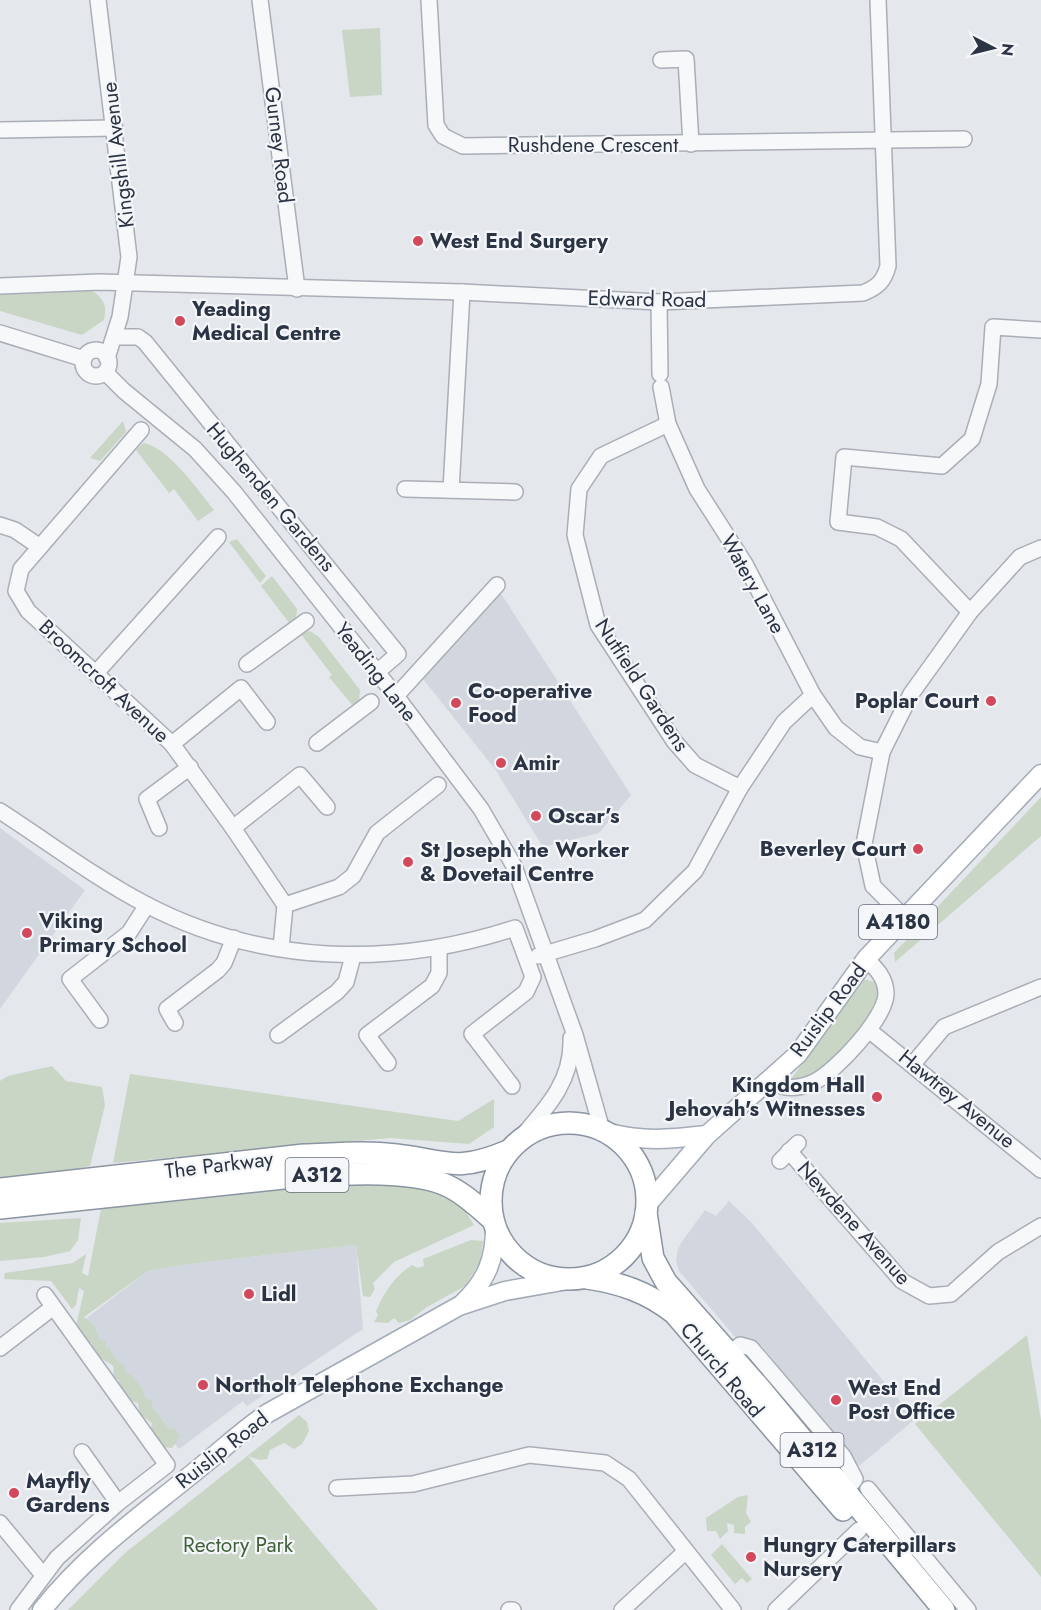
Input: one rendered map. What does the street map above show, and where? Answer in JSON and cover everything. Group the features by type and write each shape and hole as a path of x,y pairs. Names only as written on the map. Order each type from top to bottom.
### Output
{"highway":[{"name":"A312","path":"557,1123 579,1123 605,1131 622,1143 635,1159 644,1177 647,1209 641,1231 632,1248 618,1262 577,1279 548,1277 529,1269 513,1256 494,1224 490,1193 497,1170 513,1146 536,1129 557,1123"},
{"name":"The Parkway","path":"0,1208 43,1195 138,1175 304,1155 351,1153 396,1155 465,1165 483,1161 513,1146"},
{"name":"The Parkway","path":"0,1189 43,1195 130,1195 302,1176 369,1174 410,1177 447,1185 469,1199 494,1224"},
{"name":"Church Road","path":"647,1209 653,1258 666,1282 730,1353 944,1610"},
{"name":"Church Road","path":"577,1279 633,1288 653,1298 674,1314 699,1340 753,1408 926,1610"}],"main road":[{"name":"Ruislip Road","path":"707,1134 770,1082 817,1030 866,959 903,916 1041,774"},
{"path":"605,1131 638,1140 707,1134"},
{"name":"A4180","path":"647,1209 707,1134"},
{"name":"Ruislip Road","path":"459,1306 486,1276 493,1255 494,1224"},
{"name":"Ruislip Road","path":"42,1610 63,1584 112,1536 205,1464 244,1428 302,1392 459,1306 505,1291 577,1279"}],"street":[{"name":"Kingshill Avenue","path":"98,0 129,247 126,283 115,337 104,360"},
{"name":"Gurney Road","path":"260,0 297,289"},
{"path":"429,0 439,0"},
{"name":"Rushdene Crescent","path":"429,0 436,125 443,136 463,146 963,139"},
{"name":"Edward Road","path":"126,283 462,292 659,302 863,293 875,288 885,279 888,266 878,0"},
{"path":"661,60 686,59 691,144"},
{"path":"0,130 115,128"},
{"path":"0,286 126,283"},
{"path":"451,490 462,292"},
{"name":"Watery Lane","path":"659,302 660,380 668,424 697,489 744,564 813,695 836,728 860,747 882,752"},
{"name":"Kingshill Avenue","path":"104,360 114,314 119,309"},
{"path":"970,612 901,539 876,527 838,522 844,457 942,466 972,439 989,384 993,327 1041,330"},
{"name":"Yeading Lane","path":"0,333 84,359 83,367 89,374 97,376 104,360"},
{"name":"Hughenden Gardens","path":"115,337 138,337 145,342 398,654 376,673"},
{"path":"84,359 89,352 104,360"},
{"name":"Yeading Lane","path":"104,360 124,391 195,449 234,492 396,696 499,837 514,866 546,952 605,1131"},
{"name":"Nutfield Gardens","path":"668,424 601,456 579,489 575,535 598,625 674,741 695,765 740,788"},
{"name":"Broomcroft Avenue","path":"141,430 21,569 16,591 28,611 171,744 190,767 285,905"},
{"path":"405,489 515,492"},
{"path":"0,525 15,531 40,548"},
{"path":"96,673 219,537"},
{"path":"903,916 873,886 864,844 882,752 911,694 970,612 1020,557 1041,548"},
{"path":"396,696 497,585"},
{"path":"247,664 306,621"},
{"path":"171,744 241,688 267,722"},
{"path":"527,961 546,952 595,939 645,920 695,871 740,788 784,722 813,695"},
{"path":"317,742 371,702"},
{"path":"159,828 147,799 190,767"},
{"path":"233,828 300,775 327,807"},
{"path":"281,948 285,905 339,887 353,876 377,833 438,785"},
{"path":"0,811 113,886 147,905 191,924 234,938 281,948 353,956 395,955 439,948 515,928 533,977 526,992 472,1034 512,1086"},
{"path":"100,1020 70,979 129,933 147,905"},
{"path":"175,1023 167,1009 225,963 234,938"},
{"path":"388,1063 368,1035 432,986 439,973 439,948"},
{"path":"278,1035 337,992 345,982 353,956"},
{"path":"770,1082 783,1088 795,1088 816,1081 870,1031 881,1012 886,994 882,977 866,959"},
{"path":"913,1064 944,1027 1041,987"},
{"name":"Yeading Lane","path":"513,1146 550,1103 564,1080 571,1052 570,1023"},
{"name":"Hawtrey Avenue","path":"870,1031 1038,1162"},
{"name":"Newdene Avenue","path":"789,1152 902,1281 929,1296 951,1294 998,1252 1041,1226"},
{"path":"0,1348 49,1301 167,1465 118,1503 57,1558 18,1610"},
{"path":"82,1452 118,1503"},
{"path":"337,1488 400,1487 529,1455 605,1463 629,1479 733,1610"},
{"path":"868,1489 968,1610"},
{"path":"100,1519 112,1536"},
{"path":"0,1523 43,1575"},
{"path":"776,1610 859,1530"},
{"path":"622,1610 686,1551"}],"shaded area":[{"path":"498,589 631,795 599,833 543,847 495,769 419,674"},
{"name":"Viking Primary School","path":"0,828 85,890 0,1009"},
{"path":"729,1201 752,1223 915,1419 859,1466 762,1346 736,1338 679,1271 676,1261 678,1249 683,1240 705,1210 716,1216"},
{"path":"356,1245 363,1329 247,1406 243,1401 179,1449 79,1324 148,1271 180,1265"}],"green space":[{"path":"380,28 382,95 350,97 342,30"},
{"path":"91,290 104,303 104,320 82,335 0,311 0,293"},
{"path":"123,421 126,432 100,461 90,458"},
{"path":"143,443 162,452 172,461 214,510 198,521 174,489 169,493 136,450"},
{"path":"237,539 266,576 260,583 229,542"},
{"path":"272,576 297,609 296,619 290,624 261,586"},
{"path":"310,631 319,637 360,690 359,702 354,707 329,677 332,675 300,633"},
{"path":"1041,797 1041,836 895,962 894,953"},
{"path":"864,979 874,982 878,989 877,1003 862,1031 813,1078 791,1079"},
{"path":"52,1066 66,1081 102,1087 105,1105 90,1166 48,1175 0,1177 0,1081 8,1076"},
{"path":"130,1074 458,1121 494,1099 494,1127 469,1144 390,1138 113,1163"},
{"path":"301,1180 417,1184 459,1201 474,1225 394,1262 373,1283 375,1289 370,1297 363,1296 356,1245 180,1265 148,1271 84,1317 95,1327 99,1339 106,1342 106,1348 110,1349 119,1364 124,1365 126,1372 138,1383 145,1398 151,1400 153,1408 170,1430 174,1428 180,1437 172,1448 163,1447 151,1428 152,1423 140,1414 138,1403 126,1399 126,1393 118,1388 119,1380 113,1378 114,1366 92,1353 92,1343 85,1341 81,1330 76,1326 84,1291 79,1288 76,1305 72,1309 51,1281 4,1279 5,1273 73,1263 86,1254 82,1273 88,1276 101,1209 132,1201"},
{"path":"81,1218 78,1240 70,1251 44,1257 0,1261 0,1223"},
{"path":"471,1240 483,1241 481,1261 465,1286 427,1307 410,1320 399,1323 394,1318 388,1323 374,1322 378,1315 376,1311 387,1291 406,1270 412,1265 418,1268 424,1266 423,1259"},
{"path":"1027,1335 1041,1420 1041,1577 915,1424"},
{"name":"Rectory Park","path":"299,1415 307,1422 309,1431 302,1444 294,1449 284,1443 270,1450 267,1459 260,1460 248,1456 378,1610 68,1610 125,1553"},
{"path":"748,1495 746,1513 751,1522 745,1527 745,1534 734,1533 734,1525 727,1523 728,1531 720,1539 716,1531 707,1531 706,1518 738,1497"},
{"path":"722,1544 752,1579 747,1583 742,1578 735,1584 711,1555"}],"place":[{"name":"West End Surgery","path":"418,241"},
{"name":"Yeading Medical Centre","path":"180,321"},
{"name":"Poplar Court","path":"991,701"},
{"name":"Co-operative Food","path":"456,703"},
{"name":"Amir","path":"501,763"},
{"name":"Oscar’s","path":"536,816"},
{"name":"Beverley Court","path":"918,849"},
{"name":"St Joseph the Worker & Dovetail Centre","path":"408,862"},
{"name":"Viking Primary School","path":"27,933"},
{"name":"Kingdom Hall Jehovah's Witnesses","path":"877,1097"},
{"name":"Lidl","path":"249,1294"},
{"name":"Northolt Telephone Exchange","path":"203,1385"},
{"name":"West End Post Office","path":"836,1400"},
{"name":"Mayfly Gardens","path":"14,1493"},
{"name":"Hungry Caterpillars Nursery","path":"751,1557"}]}
